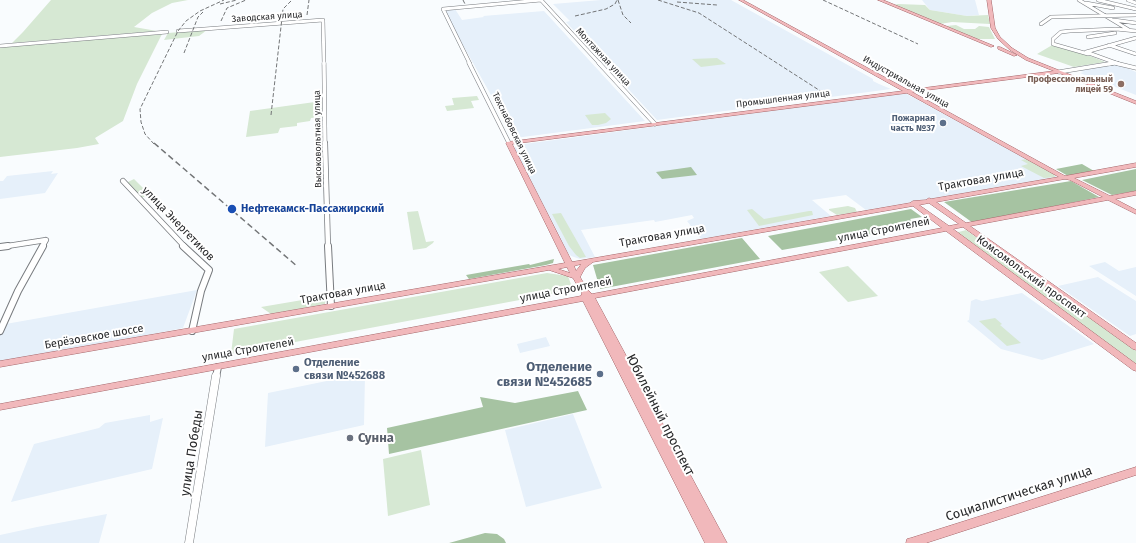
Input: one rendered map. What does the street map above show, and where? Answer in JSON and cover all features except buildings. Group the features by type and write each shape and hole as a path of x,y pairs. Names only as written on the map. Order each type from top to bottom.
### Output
{"main road":[{"name":"Индустриальная улица","path":"741,0 1063,177 1072,179 1136,212"},
{"path":"880,0 975,39 1010,47"},
{"path":"989,0 993,28 999,38 1027,59 1057,72"},
{"path":"992,44 999,38"},
{"path":"992,44 1136,104"},
{"path":"999,48 1010,47"},
{"name":"Промышленная улица","path":"509,143 1057,72"},
{"name":"Техснабовская улица","path":"509,143 576,277 587,295"},
{"name":"Трактовая улица","path":"192,330 1136,165"},
{"name":"улица Строителей","path":"0,407 218,367 587,295 1136,194"},
{"name":"Комсомольский проспект","path":"929,200 1136,347"},
{"name":"Комсомольский проспект","path":"913,203 1136,368"},
{"path":"548,268 559,261 563,251 574,259 592,260"},
{"path":"548,268 576,277 582,268 592,260"},
{"path":"587,295 722,543"},
{"name":"Юбилейный проспект","path":"587,295 711,543"},
{"name":"Берёзовское шоссе","path":"0,363 192,330"},
{"name":"Социалистическая улица","path":"911,543 1136,471"}],"street":[{"name":"Техснабовская улица","path":"509,143 443,9 541,0"},
{"name":"Монтажная улица","path":"541,0 655,124"},
{"path":"1079,0 1134,32"},
{"path":"1098,0 1136,9"},
{"path":"1128,0 1136,3"},
{"path":"1084,3 1097,4 1113,8"},
{"path":"1041,24 1051,17 1136,15"},
{"name":"Заводская улица","path":"178,31 323,20"},
{"name":"Высоковольтная улица","path":"323,20 326,218 331,306"},
{"path":"1113,20 1136,23"},
{"path":"1134,32 1116,29 1061,32 1053,38 1053,44 1087,53 1116,63 1135,67"},
{"path":"0,46 167,32"},
{"path":"1088,37 1112,33 1134,32"},
{"path":"1087,53 1087,51 1136,38"},
{"path":"0,50 5,45"},
{"path":"1108,45 1136,54"},
{"path":"1057,72 1116,63"},
{"name":"улица Энергетиков","path":"123,181 168,231 209,270 201,291 192,330"},
{"path":"0,247 46,240 18,291 0,330"},
{"name":"улица Победы","path":"189,543 218,367"}],"shaded area":[{"path":"601,0 731,0 873,79 873,81 891,89 657,120 566,22 570,21 553,4"},
{"path":"922,0 975,0 979,15 967,16 930,10"},
{"path":"455,9 462,20 484,17 483,16 544,11 645,121 515,138 444,11"},
{"name":"Профессиональный лицей 59","path":"1117,64 1136,72 1136,95 1080,73 1084,72 1078,70"},
{"path":"905,93 1056,175 1056,177 866,210 846,195 812,200 831,216 701,239 687,221 694,218 692,215 655,222 654,220 581,230 595,257 580,259 571,256 568,253 515,151 515,147 517,145"},
{"path":"53,171 51,174 58,173 45,193 0,199 0,181 3,181 7,176"},
{"path":"1105,262 1119,271 1136,267 1136,296 1089,266"},
{"path":"1098,277 1136,301 1136,334 1130,336 1058,286"},
{"path":"197,290 183,328 0,364 0,325"},
{"path":"1022,293 1094,344 1042,360 1001,349 967,321 969,320 971,301 976,299 982,301"},
{"path":"546,337 550,346 520,353 517,344"},
{"path":"361,374 365,375 364,425 265,447 268,393"},
{"path":"573,414 602,488 526,507 505,430"},
{"path":"150,415 150,422 163,418 152,469 11,502 34,444 99,428 105,423"},
{"path":"107,514 99,543 0,543 0,535"}],"green space":[{"path":"51,0 188,0 172,3 152,13 134,27 157,31 12,43"},
{"path":"894,5 925,5 930,10 967,16 988,15 990,24 952,22 940,24"},
{"path":"956,25 964,29 975,29 979,26 989,27 995,39 976,39 946,26"},
{"path":"207,30 199,36 164,40 168,33"},
{"path":"162,34 137,84 123,121 95,138 99,144 0,157 0,47"},
{"path":"1054,44 1105,62 1074,67 1037,54"},
{"path":"717,58 726,64 701,67 692,59"},
{"path":"477,96 479,100 471,101 474,108 447,111 445,106 454,105 452,98"},
{"path":"322,101 322,117 311,118 310,121 297,123 297,126 280,128 278,133 246,137 250,111"},
{"path":"605,113 611,119 606,123 598,125 592,125 585,115"},
{"path":"1027,159 1054,174 1055,177 1044,178 1021,166 1028,164 1021,160"},
{"path":"1082,164 1094,171 1068,176 1056,169"},
{"path":"691,167 697,175 662,179 656,172"},
{"path":"1136,169 1136,191 1112,195 1082,180"},
{"path":"134,179 150,195 140,198 126,183"},
{"path":"1071,181 1099,197 973,223 944,202"},
{"path":"848,206 855,208 857,212 837,215 829,210 829,209"},
{"path":"752,209 764,219 809,211 812,211 813,215 759,226 747,210"},
{"path":"911,209 922,217 910,219 917,226 782,250 768,236"},
{"path":"418,211 426,242 434,241 426,248 413,250 407,212"},
{"path":"561,213 586,257 580,258 569,246 552,214"},
{"path":"966,230 1136,351 1136,365 955,233"},
{"path":"742,238 760,259 600,289 593,265"},
{"path":"554,259 553,263 546,265 469,279 466,275 530,265"},
{"path":"848,266 878,296 848,302 819,272"},
{"path":"547,273 568,276 573,290 231,354 234,329"},
{"path":"326,296 325,304 271,314 261,307"},
{"path":"995,318 1002,324 1000,325 1021,343 1007,346 979,321"},
{"path":"578,391 587,410 389,454 387,428 483,407 480,397 515,403"},
{"path":"421,450 430,505 388,516 383,459"},
{"path":"485,533 497,534 504,539 506,543 449,543"}],"railway":[{"path":"154,144 145,134 141,122 140,109 178,31 186,21 200,11 224,0"},
{"path":"220,4 237,0"},
{"path":"221,21 227,8 246,0"},
{"path":"271,115 283,9 292,0"},
{"path":"307,15 309,0"},
{"path":"463,0 465,4"},
{"path":"575,16 606,9 615,4 617,0"},
{"path":"618,0 623,15 631,23"},
{"path":"658,0 699,13 822,92"},
{"path":"823,0 918,44"},
{"path":"677,2 717,5"},
{"path":"184,53 198,17 203,12"},
{"path":"154,143 298,267"}],"place":[{"name":"Профессиональный лицей 59","path":"1121,84"},
{"name":"Пожарная часть №37","path":"943,123"},
{"name":"Нефтекамск-Пассажирский","path":"232,209"},
{"name":"Отделение связи №452688","path":"296,369"},
{"name":"Отделение связи №452685","path":"600,374"},
{"name":"Сунна","path":"350,438"}]}
